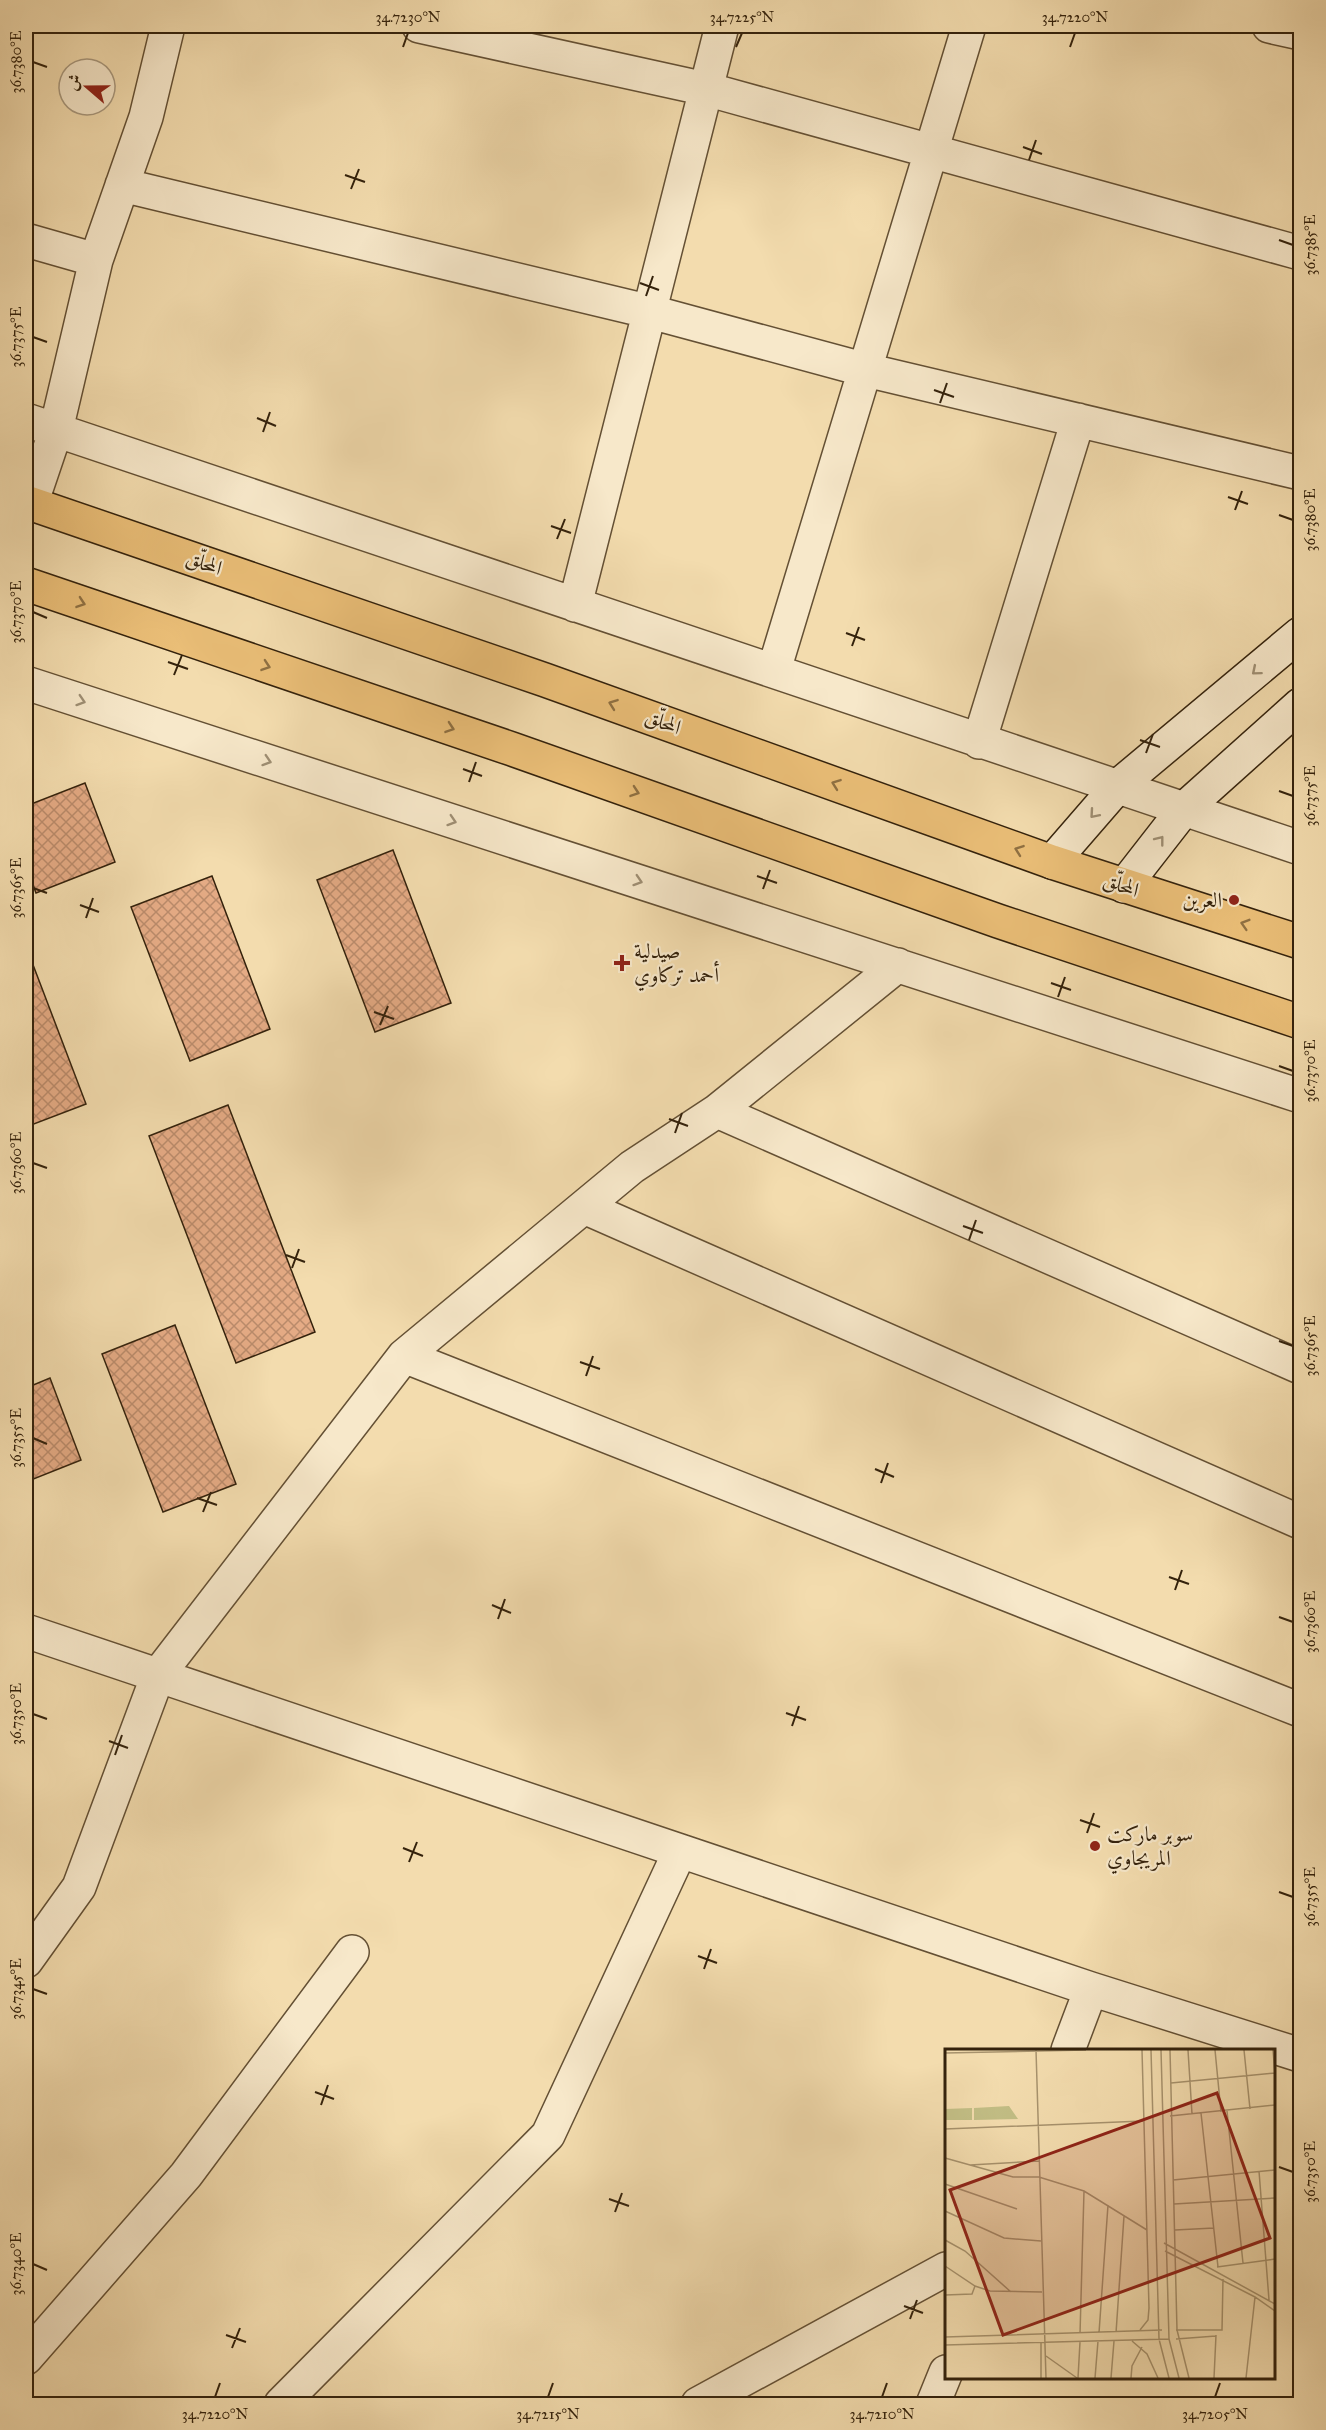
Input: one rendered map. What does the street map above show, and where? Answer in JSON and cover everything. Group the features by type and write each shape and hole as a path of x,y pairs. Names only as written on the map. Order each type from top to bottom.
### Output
{"highway":[{"name":"المحلّق","path":"28,503 534,676 1052,862 1300,942"},
{"path":"26,584 512,749 998,921 1300,1022"}],"street":[{"path":"28,503 56,430 96,260 146,117 168,26"},
{"path":"419,26 706,89 1300,253"},
{"path":"575,605 722,26"},
{"path":"774,670 969,26"},
{"path":"1269,26 1300,33"},
{"path":"122,185 651,312 866,370 1300,473"},
{"path":"26,240 96,260"},
{"path":"26,420 1300,848"},
{"path":"979,742 1078,420"},
{"path":"1052,862 1117,787 1300,634"},
{"path":"26,683 1300,1096"},
{"path":"1124,886 1184,809 1300,705"},
{"path":"26,1961 79,1887 159,1675 404,1356 632,1167 717,1111 898,965"},
{"path":"717,1111 1300,1367"},
{"path":"584,1207 1300,1521"},
{"path":"404,1356 1300,1710"},
{"path":"26,1633 159,1675 1091,1989 1300,2055"},
{"path":"280,2404 548,2134 680,1851"},
{"path":"26,2358 186,2175 352,1952"},
{"path":"1068,2049 1091,1989"},
{"path":"698,2404 945,2270"},
{"path":"933,2404 945,2374"}],"building":[{"path":"85,783 115,862 36,893 26,866 26,806"},
{"path":"393,850 451,1003 375,1032 317,880"},
{"path":"212,876 270,1029 190,1061 131,907"},
{"path":"26,950 86,1104 26,1127"},
{"path":"228,1105 315,1332 236,1363 149,1136"},
{"path":"175,1325 236,1484 163,1512 102,1354"},
{"path":"50,1378 81,1460 26,1482 26,1388"}],"place":[{"name":"العرين","path":"1234,900"},
{"name":"صيدلية أحمد تركاوي","path":"622,963"},
{"name":"سوبر ماركت المريجاوي","path":"1095,1846"}]}
